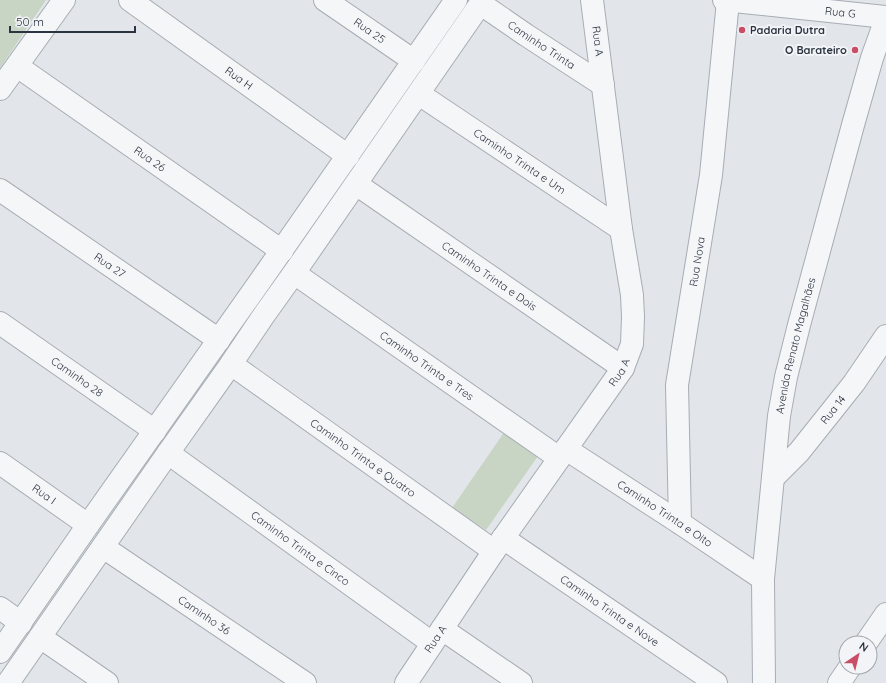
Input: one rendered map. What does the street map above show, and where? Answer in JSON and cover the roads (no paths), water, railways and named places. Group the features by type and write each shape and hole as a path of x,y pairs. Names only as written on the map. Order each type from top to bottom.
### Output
{"street":[{"path":"0,89 64,0"},
{"name":"Rua H","path":"130,0 348,156"},
{"name":"Rua 25","path":"325,0 414,61"},
{"path":"0,652 282,251 456,0"},
{"name":"Rua A","path":"406,683 498,545 623,368 632,344 632,295 621,229 592,0"},
{"name":"Rua G","path":"726,0 886,18"},
{"name":"Rua Nova","path":"680,523 677,385 711,175 726,0"},
{"path":"8,683 482,2"},
{"name":"Caminho Trinta","path":"482,2 526,35 603,85"},
{"name":"Avenida Renato Magalhães","path":"764,683 762,579 779,416 786,377 855,118 872,58 886,18"},
{"name":"Rua 26","path":"18,66 282,251"},
{"name":"Caminho Trinta e Um","path":"418,94 621,229"},
{"name":"Caminho Trinta e Dois","path":"356,184 623,368"},
{"name":"Rua 27","path":"0,190 219,340"},
{"name":"Caminho Trinta e Tres","path":"294,273 563,454"},
{"path":"249,297 267,310"},
{"name":"Caminho 28","path":"0,323 155,431"},
{"name":"Rua 14","path":"773,478 799,452 854,383 886,336"},
{"name":"Caminho Trinta e Quatro","path":"231,364 498,545"},
{"name":"Caminho Trinta e Cinco","path":"168,453 437,636 520,683"},
{"name":"Caminho Trinta e Oito","path":"563,454 680,523 762,579"},
{"name":"Rua I","path":"0,463 88,525"},
{"name":"Caminho Trinta e Nove","path":"498,545 716,683"},
{"name":"Caminho 36","path":"103,547 305,683"},
{"path":"0,608 21,622"},
{"path":"872,635 886,614"},
{"path":"40,637 107,683"}],"place":[{"name":"Padaria Dutra","path":"742,30"},
{"name":"O Barateiro","path":"855,50"}]}
